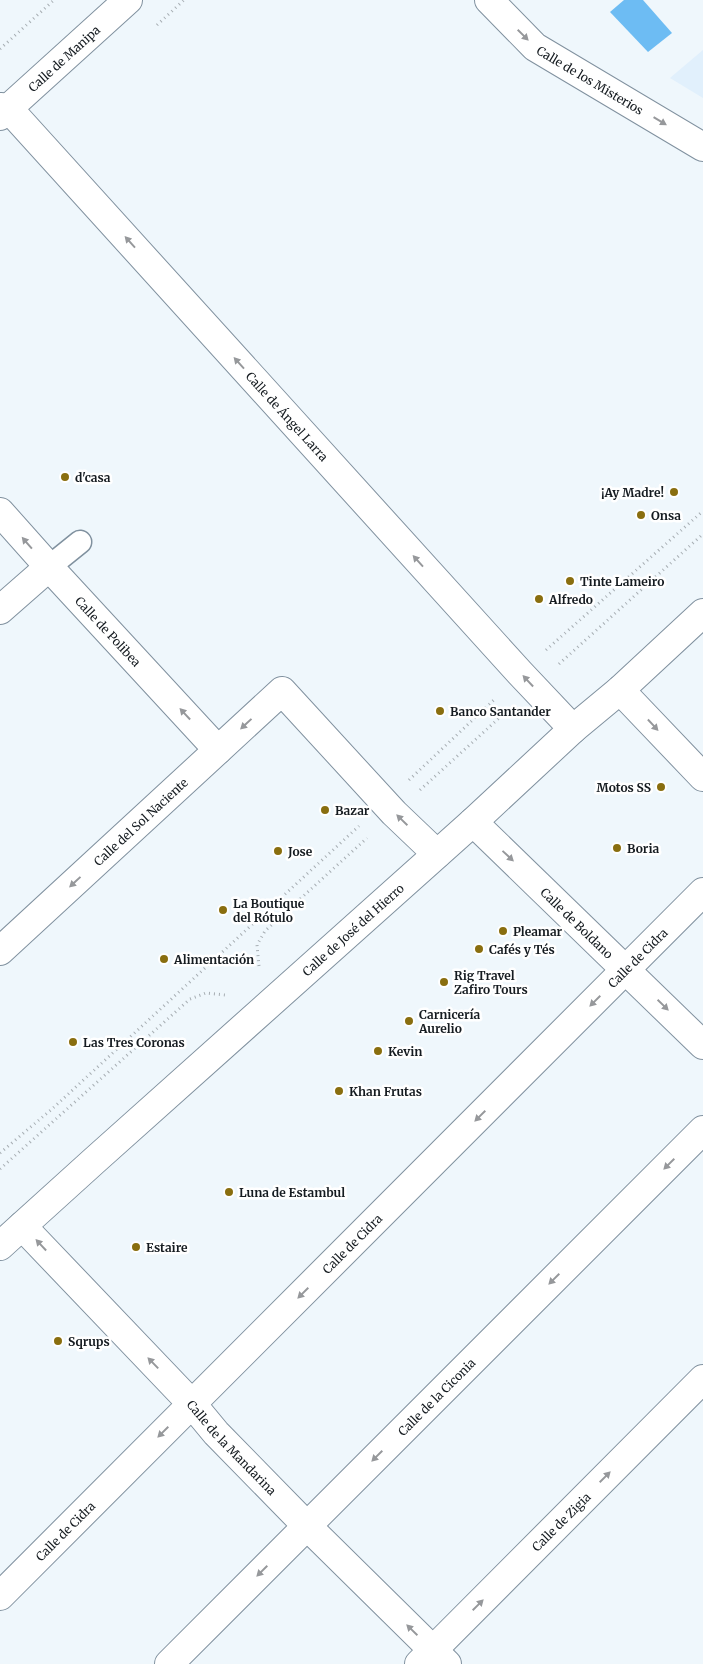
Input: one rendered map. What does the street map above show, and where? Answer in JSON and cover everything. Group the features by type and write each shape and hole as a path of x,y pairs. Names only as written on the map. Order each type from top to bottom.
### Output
{"street":[{"name":"Calle de Manipa","path":"3,110 128,0"},
{"name":"Calle de los Misterios","path":"489,0 535,47 703,147"},
{"name":"Calle de Ángel Larra","path":"3,110 573,729"},
{"name":"Calle de Polibea","path":"0,512 218,750"},
{"path":"0,610 49,567"},
{"name":"Calle de José del Hierro","path":"0,1246 473,822 573,729 620,690 703,612"},
{"path":"620,690 703,777"},
{"name":"Calle del Sol Naciente","path":"0,951 282,691 394,813"},
{"path":"394,813 437,854"},
{"name":"Calle de Boldano","path":"473,822 703,1045"},
{"name":"Calle de Cidra","path":"0,1596 703,892"},
{"name":"Calle de la Ciconia","path":"169,1664 703,1130"},
{"name":"Calle de la Mandarina","path":"22,1226 192,1404 216,1433 433,1659"},
{"name":"Calle de Zigia","path":"433,1659 703,1379"}],"lane":[{"path":"49,567 80,542"}],"path":[{"path":"0,49 54,0"},
{"path":"543,653 703,511"},
{"path":"259,966 257,945 265,931 703,534"},
{"path":"404,785 498,696"},
{"path":"0,1153 52,1109 361,824"},
{"path":"0,1170 190,999 206,993 228,995"}],"shaded area":[{"path":"703,50 703,98 670,78"}],"water":[{"path":"624,0 643,0 672,33 648,52 610,12"}],"place":[{"name":"d'casa","path":"65,477"},
{"name":"¡Ay Madre!","path":"674,492"},
{"name":"Onsa","path":"641,515"},
{"name":"Tinte Lameiro","path":"570,581"},
{"name":"Alfredo","path":"539,599"},
{"name":"Banco Santander","path":"440,711"},
{"name":"Motos SS","path":"661,787"},
{"name":"Bazar","path":"325,810"},
{"name":"Boria","path":"617,848"},
{"name":"Jose","path":"278,851"},
{"name":"La Boutique del Rótulo","path":"223,910"},
{"name":"Pleamar","path":"503,931"},
{"name":"Cafés y Tés","path":"479,949"},
{"name":"Alimentación","path":"164,959"},
{"name":"Rig Travel Zafiro Tours","path":"444,982"},
{"name":"Carnicería Aurelio","path":"409,1021"},
{"name":"Las Tres Coronas","path":"73,1042"},
{"name":"Kevin","path":"378,1051"},
{"name":"Khan Frutas","path":"339,1091"},
{"name":"Luna de Estambul","path":"229,1192"},
{"name":"Estaire","path":"136,1247"},
{"name":"Sqrups","path":"58,1341"}]}
